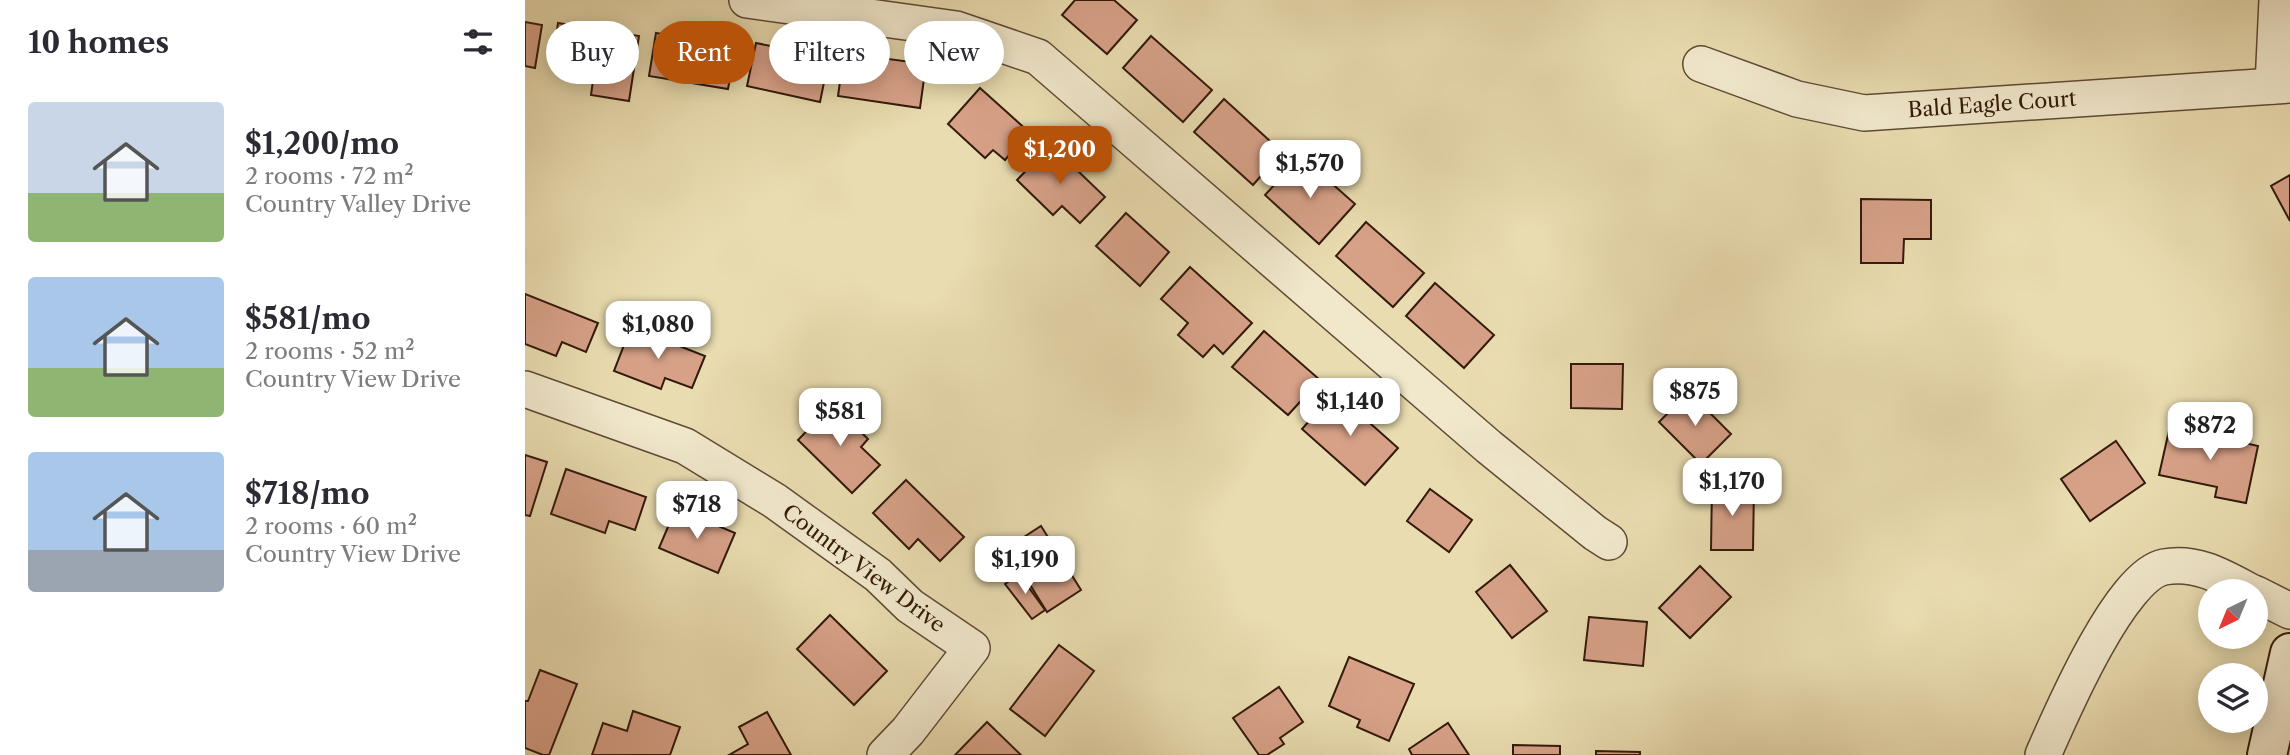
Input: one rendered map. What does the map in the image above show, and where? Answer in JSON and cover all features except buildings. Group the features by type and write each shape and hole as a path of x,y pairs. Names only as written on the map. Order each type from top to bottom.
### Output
{"street":[{"path":"747,0 956,29 1038,57 1489,447 1609,542"},
{"path":"2277,0 2281,85"},
{"name":"Bald Eagle Court","path":"1701,64 1797,99 1864,113 2281,85"},
{"name":"Country View Drive","path":"525,389 685,446 775,501 878,575 910,606 972,648 908,731 885,755"},
{"path":"2043,755 2096,642 2137,585 2163,567 2204,568 2226,579"},
{"path":"2268,600 2290,611"},
{"path":"2266,755 2290,653"}]}
